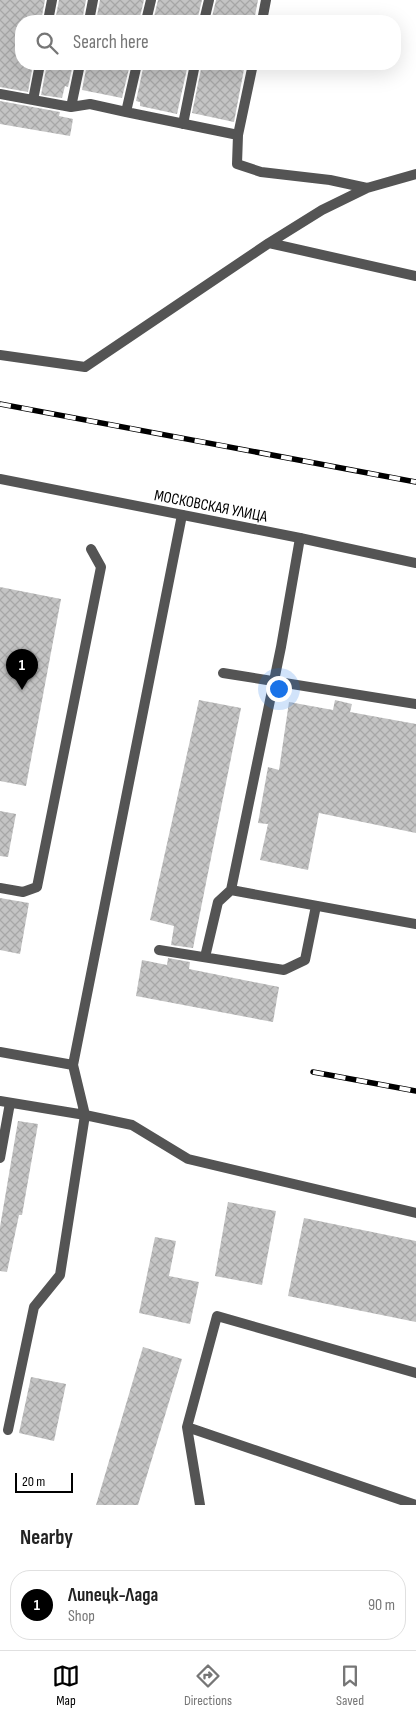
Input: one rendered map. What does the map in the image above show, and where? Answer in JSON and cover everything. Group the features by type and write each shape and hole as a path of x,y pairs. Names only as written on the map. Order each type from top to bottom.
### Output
{"street":[{"path":"49,15 52,0"},
{"path":"90,15 93,0"},
{"path":"147,15 151,0"},
{"path":"205,15 208,0"},
{"path":"263,15 266,0"},
{"path":"33,100 39,70"},
{"path":"71,107 79,70"},
{"path":"126,112 136,70"},
{"path":"183,124 194,70"},
{"path":"252,70 238,135 237,164 261,172 330,180 367,188"},
{"path":"0,94 71,107 90,104 238,135"},
{"path":"0,355 85,367 269,243 322,210 367,188 416,174"},
{"path":"269,243 416,276"},
{"name":"МОСКОВСКАЯ УЛИЦА","path":"0,479 300,538 416,563"},
{"path":"8,1430 34,1307 60,1275 85,1115 73,1065 182,515"},
{"path":"205,957 218,902 231,890 274,680 300,538"},
{"path":"0,888 23,892 37,887 101,567 91,549"},
{"path":"224,674 274,680 416,704"},
{"path":"231,890 416,924"},
{"path":"158,950 284,970 305,960 316,906"},
{"path":"0,1052 73,1065"},
{"path":"0,1158 5,1102 132,1125 188,1159 416,1213"},
{"path":"200,1505 187,1427 217,1316 416,1373"},
{"path":"187,1427 416,1505"}],"building":[{"path":"0,0 45,0 42,15 15,15 15,70 32,70 28,92 0,87"},
{"path":"59,0 86,0 83,15 56,15"},
{"path":"100,0 144,0 140,15 97,15"},
{"path":"158,0 202,0 198,15 154,15"},
{"path":"216,0 258,0 255,15 212,15"},
{"path":"46,70 72,70 68,87 65,86 62,98 41,95"},
{"path":"86,70 129,70 122,98 82,90"},
{"path":"143,70 187,70 177,114 140,106 140,102 136,101"},
{"path":"201,70 244,70 234,122 192,113"},
{"path":"0,101 60,112 59,116 73,119 70,136 0,124"},
{"path":"0,587 61,599 26,786 0,781"},
{"path":"199,700 241,708 193,948 171,945 174,926 150,920"},
{"path":"335,700 352,704 350,712 416,724 416,833 319,813 308,870 260,860 268,824 258,823 268,767 279,770 289,702 333,710"},
{"path":"0,811 16,814 8,857 0,856"},
{"path":"0,898 29,903 20,954 0,950"},
{"path":"168,958 190,962 189,969 279,987 273,1022 136,996 142,960 167,965"},
{"path":"18,1121 38,1124 22,1215 19,1215 7,1272 0,1271 0,1227"},
{"path":"228,1202 276,1211 262,1285 215,1276"},
{"path":"304,1218 416,1241 416,1322 288,1296"},
{"path":"155,1237 176,1241 169,1276 199,1282 190,1324 139,1313"},
{"path":"143,1347 182,1359 138,1505 96,1505"},
{"path":"31,1377 66,1384 54,1441 19,1433"}],"railway":[{"path":"0,404 416,482"},
{"path":"313,1072 416,1091"}],"place":[{"name":"Липецк-Лада","path":"22,690"}]}
